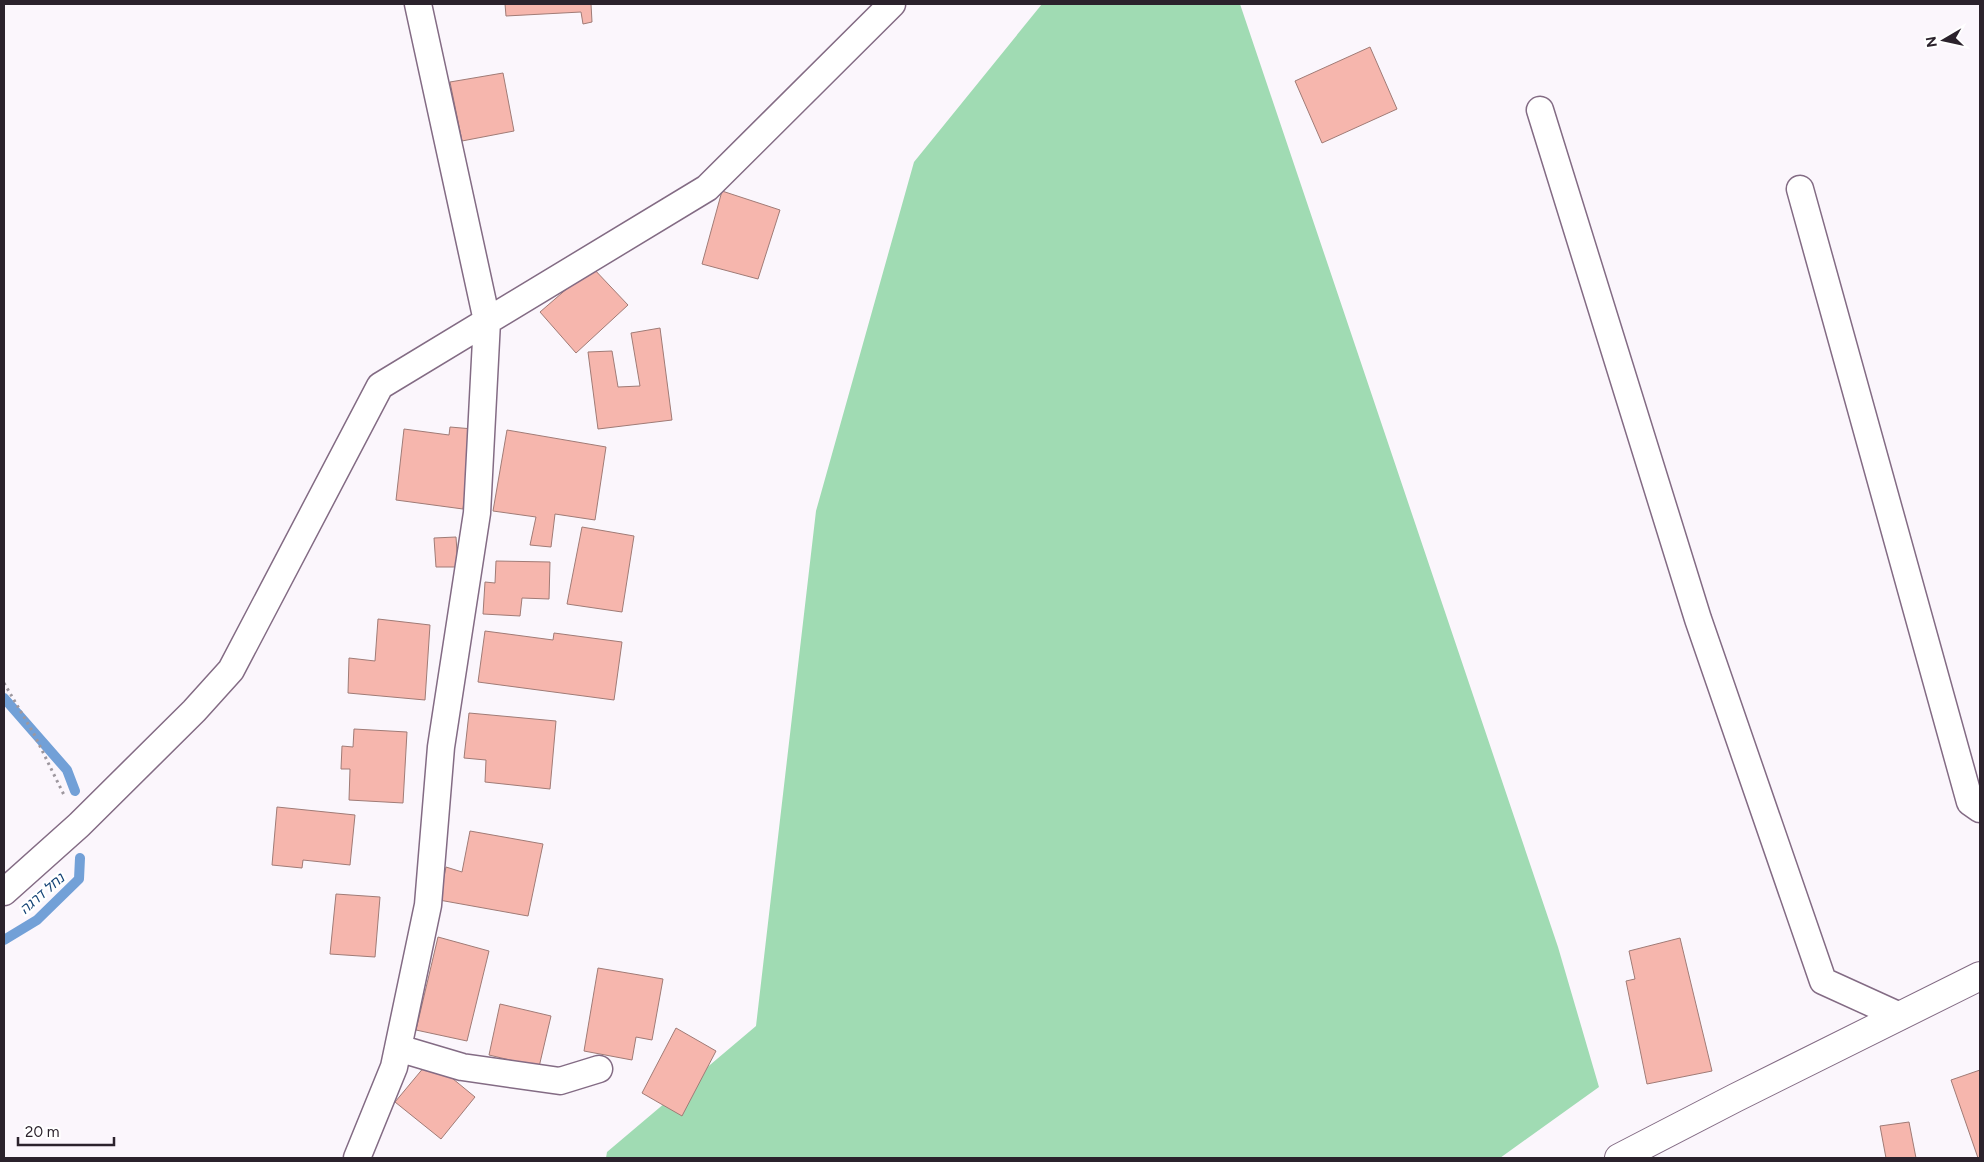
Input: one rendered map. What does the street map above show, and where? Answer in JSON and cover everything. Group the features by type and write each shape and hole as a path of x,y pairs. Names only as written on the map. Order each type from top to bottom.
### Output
{"street":[{"path":"356,1158 394,1068 428,905 441,747 477,512 487,321 418,4"},
{"path":"4,892 79,825 194,712 231,670 380,386 707,188 892,4"},
{"path":"1540,110 1698,618 1823,981 1900,1016"},
{"path":"1800,189 1970,802 1980,809"},
{"path":"1619,1158 1980,976"},
{"path":"398,1048 462,1067 560,1081 600,1069"}],"path":[{"path":"4,683 34,734 79,825"}],"green space":[{"path":"1042,4 1240,4 1558,947 1599,1087 1500,1158 606,1158 607,1152 756,1026 816,511 914,162"}],"building":[{"path":"505,4 591,4 592,22 583,24 581,12 506,16"},
{"path":"1370,47 1397,109 1322,143 1295,81"},
{"path":"503,73 514,131 462,141 450,82"},
{"path":"722,191 780,210 758,279 702,264"},
{"path":"592,267 628,305 576,353 540,312"},
{"path":"660,328 672,420 598,429 588,352 612,351 618,387 640,386 631,333"},
{"path":"450,427 473,429 463,509 396,500 404,429 449,435"},
{"path":"507,430 606,447 595,520 555,514 551,547 530,545 536,517 493,511"},
{"path":"582,527 634,536 622,612 567,604"},
{"path":"456,537 458,567 436,567 434,538"},
{"path":"496,561 550,562 549,599 522,598 520,616 483,614 485,582 495,583"},
{"path":"378,619 430,625 425,700 348,693 349,658 375,661"},
{"path":"485,631 553,640 554,633 622,642 614,700 478,682"},
{"path":"469,713 556,721 550,789 485,782 486,760 464,758"},
{"path":"354,729 407,732 403,803 349,800 350,769 341,769 342,746 353,747"},
{"path":"277,807 355,815 350,865 303,860 302,868 272,865"},
{"path":"470,831 543,844 528,916 439,900 446,867 462,872"},
{"path":"336,894 380,897 375,957 330,954"},
{"path":"438,937 489,951 467,1041 416,1030"},
{"path":"1680,938 1712,1071 1647,1084 1626,981 1635,979 1629,951"},
{"path":"598,968 663,979 652,1040 636,1037 632,1060 584,1051"},
{"path":"500,1004 551,1016 539,1067 489,1055"},
{"path":"676,1028 716,1051 682,1116 642,1093"},
{"path":"430,1060 475,1097 441,1139 395,1102"},
{"path":"1980,1070 1980,1158 1978,1158 1951,1080"},
{"path":"1909,1122 1916,1158 1886,1158 1880,1126"}],"waterway":[{"name":"נחל דרגה","path":"4,698 67,770 75,791"},
{"name":"נחל דרגה","path":"4,940 37,920 79,879 80,858"}]}
